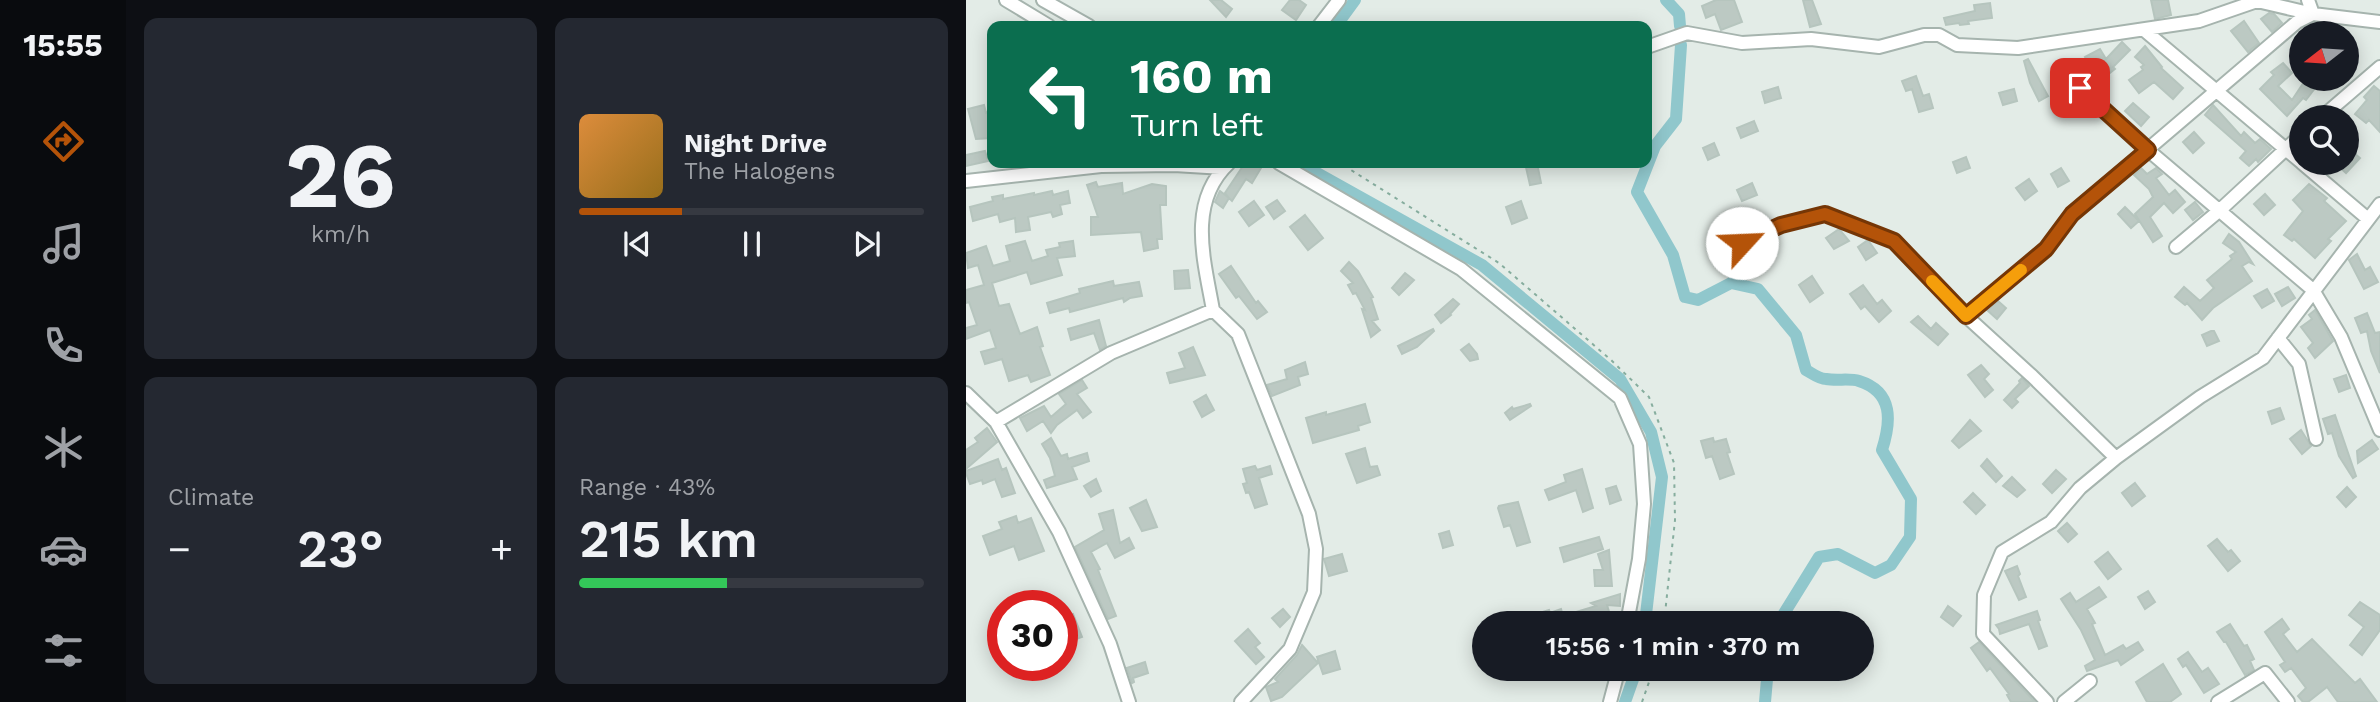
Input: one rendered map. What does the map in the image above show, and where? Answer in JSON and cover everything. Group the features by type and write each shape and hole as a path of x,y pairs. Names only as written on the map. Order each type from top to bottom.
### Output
{"street":[{"path":"1006,0 1041,21"},
{"path":"1043,0 1080,21"},
{"path":"1322,21 1339,0"},
{"path":"2308,0 2313,14"},
{"path":"1652,45 1688,33 1742,43 1811,39 1879,47 1924,35 1939,35 1957,45 2018,48 2199,21 2225,5 2257,1 2313,14 2380,22"},
{"path":"1966,316 2046,249 2072,214 2297,22 2313,14"},
{"path":"2144,30 2289,151"},
{"path":"2336,105 2380,67"},
{"path":"2080,88 2148,150 2314,290 2341,337 2380,430"},
{"path":"2176,247 2289,146"},
{"path":"966,181 1083,168"},
{"path":"1224,168 1206,198 1200,228 1213,310 1238,334 1309,514 1316,549 1314,592 1290,649 1241,702"},
{"path":"1288,168 1461,269 1620,398 1640,444 1644,504 1639,559 1629,611"},
{"path":"2317,175 2368,219"},
{"path":"2047,702 1983,634 1984,595 2002,552 2051,522 2080,488 2116,457 2200,397 2263,358 2380,204"},
{"path":"1742,243 1781,225 1825,214 1894,241 1966,316 2116,457"},
{"path":"996,422 1111,353 1213,310"},
{"path":"2278,338 2299,364 2316,439"},
{"path":"966,393 996,422 1059,533 1110,644 1129,702"},
{"path":"2218,702 2265,673 2288,702"},
{"path":"1610,702 1616,681"},
{"path":"2064,702 2090,681"}],"path":[{"path":"1642,702 1649,681"}],"building":[{"path":"1210,0 1221,0 1232,9 1226,17"},
{"path":"1290,0 1299,0 1306,5 1296,20 1282,10"},
{"path":"1716,0 1734,0 1742,22 1721,30 1715,14 1706,18 1702,6"},
{"path":"1803,0 1812,0 1821,24 1810,27"},
{"path":"2151,0 2168,0 2171,15 2155,19"},
{"path":"1990,3 1992,18 1968,21 1969,24 1946,25 1944,18 1975,11 1974,5"},
{"path":"2269,13 2274,14 2282,23 2272,32 2261,19"},
{"path":"2244,21 2259,43 2248,52 2231,31"},
{"path":"2122,42 2130,50 2113,67 2115,69 2092,87 2084,76 2092,70 2085,57 2100,49 2106,59"},
{"path":"2145,46 2161,68 2183,88 2173,99 2154,82 2139,93 2129,80 2143,70 2141,67 2144,65 2135,57"},
{"path":"2028,59 2048,96 2039,101 2030,83 2024,61"},
{"path":"2283,63 2289,70 2289,76 2278,86 2292,100 2298,91 2313,91 2306,100 2303,98 2297,105 2289,105 2287,116 2260,89 2274,75 2271,72"},
{"path":"1916,76 1923,96 1929,94 1933,108 1919,112 1912,89 1906,91 1902,81"},
{"path":"2374,86 2380,91 2380,132 2369,120 2366,123 2359,117 2359,109 2367,100 2364,97"},
{"path":"1778,87 1781,98 1765,103 1762,92"},
{"path":"2014,89 2017,101 2003,105 1999,93"},
{"path":"2133,103 2149,117 2141,126 2125,111"},
{"path":"984,105 987,113 987,138 976,139 968,109"},
{"path":"2213,105 2241,136 2244,132 2255,143 2260,139 2271,149 2258,162 2256,159 2249,166 2240,158 2246,151 2205,115"},
{"path":"1754,121 1758,131 1741,138 1737,128"},
{"path":"2194,132 2204,143 2193,153 2183,142"},
{"path":"1714,143 1719,155 1708,160 1703,148"},
{"path":"985,151 987,161 966,166 966,155"},
{"path":"1966,157 1970,168 1957,173 1953,162"},
{"path":"1242,168 1261,168 1252,183 1246,179 1232,201 1225,193"},
{"path":"1526,168 1538,168 1541,183 1530,185"},
{"path":"2061,168 2069,181 2058,187 2051,174"},
{"path":"2141,168 2147,174 2156,168 2162,174 2156,178 2169,195 2175,190 2185,202 2173,213 2164,203 2150,217 2162,236 2153,242 2135,214 2153,197 2149,189 2134,175"},
{"path":"2029,179 2037,191 2025,200 2016,188"},
{"path":"1096,182 1098,187 1122,183 1123,194 1152,184 1166,186 1166,205 1160,205 1162,239 1157,239 1158,248 1144,251 1141,232 1091,235 1091,217 1098,217 1087,185"},
{"path":"1752,183 1757,195 1742,201 1737,190"},
{"path":"2309,184 2327,198 2324,201 2346,221 2328,239 2331,241 2315,258 2294,239 2292,241 2284,235 2303,211 2293,200"},
{"path":"1052,191 1053,195 1068,191 1070,203 1060,205 1062,214 1053,217 1051,212 1028,217 1030,230 1016,232 1015,218 1000,222 998,214 973,221 970,207 993,201 992,197 1003,195 1003,199"},
{"path":"1220,191 1229,198 1223,208 1215,202"},
{"path":"2265,194 2275,205 2264,215 2254,204"},
{"path":"1277,200 1285,211 1274,219 1266,207"},
{"path":"1254,201 1264,215 1249,226 1239,212"},
{"path":"1521,201 1527,218 1512,224 1506,207"},
{"path":"2195,202 2203,212 2193,220 2185,210"},
{"path":"2125,207 2139,221 2131,228 2118,214"},
{"path":"1305,215 1323,238 1308,250 1290,227"},
{"path":"1839,229 1849,241 1834,249 1826,238"},
{"path":"2229,234 2239,242 2253,264 2249,262 2242,266 2252,281 2213,308 2202,320 2187,303 2185,305 2175,297 2184,287 2200,301 2214,288 2207,280 2232,259 2230,256 2236,252 2223,243"},
{"path":"1868,240 1877,253 1866,260 1858,247"},
{"path":"1025,241 1032,261 1048,256 1046,250 1060,247 1059,243 1073,241 1075,256 1057,258 1062,275 1031,284 1027,272 992,283 999,306 1009,304 1020,334 1037,327 1043,346 1040,347 1050,375 1031,382 1028,375 1009,381 1002,359 985,364 981,352 996,348 990,330 966,339 966,328 977,325 969,302 966,303 966,290 984,285 978,265 968,268 966,253 986,246 993,266 1010,261 1006,246"},
{"path":"2357,254 2365,270 2370,267 2378,282 2364,289 2349,260"},
{"path":"1349,262 1358,271 1373,297 1371,298 1378,319 1372,321 1380,330 1371,337 1362,309 1365,310 1356,293 1353,294 1348,285 1353,283 1341,271"},
{"path":"1231,266 1256,303 1258,301 1267,312 1257,319 1239,296 1236,298 1219,274"},
{"path":"1188,270 1190,288 1175,289 1174,271"},
{"path":"1405,273 1414,280 1399,295 1392,288"},
{"path":"1812,276 1823,293 1810,302 1799,285"},
{"path":"1113,281 1114,286 1139,282 1142,296 1124,302 1123,298 1070,312 1069,308 1050,313 1047,303 1080,293 1079,289"},
{"path":"1863,285 1877,304 1882,300 1891,311 1879,322 1865,306 1861,309 1850,294"},
{"path":"2288,287 2295,298 2282,306 2275,294"},
{"path":"2267,289 2274,301 2262,308 2254,296"},
{"path":"1453,299 1459,304 1441,323 1435,315"},
{"path":"1998,301 2006,308 1997,319 1987,310"},
{"path":"2315,310 2333,341 2315,358 2308,348 2313,343 2301,327 2312,319 2309,315"},
{"path":"2367,313 2375,333 2380,332 2380,373 2367,331 2361,333 2355,318"},
{"path":"1918,316 1931,329 1936,323 1948,334 1938,345 1911,322"},
{"path":"1099,320 1106,346 1100,350 1094,333 1071,340 1068,329"},
{"path":"1433,329 1417,347 1402,354 1398,346"},
{"path":"2214,331 2219,341 2207,346 2202,335"},
{"path":"1469,344 1478,359 1470,361 1461,350"},
{"path":"1193,347 1205,375 1170,383 1167,373 1185,368 1179,353"},
{"path":"1305,362 1308,374 1298,377 1300,385 1272,396 1267,385 1287,379 1285,370"},
{"path":"1981,365 1989,374 1984,379 1993,390 1985,397 1968,375"},
{"path":"2346,375 2350,388 2339,392 2334,379"},
{"path":"2022,378 2029,386 2015,399 2018,402 2012,408 2004,400"},
{"path":"1082,380 1087,388 1077,394 1091,412 1083,418 1077,410 1051,433 1043,421 1027,431 1020,418 1044,406 1051,417 1066,404 1059,394"},
{"path":"1206,395 1214,410 1202,417 1194,402"},
{"path":"1365,404 1370,422 1358,426 1359,430 1313,443 1306,418"},
{"path":"1530,404 1531,406 1510,420 1505,413 1512,407 1513,409"},
{"path":"2280,408 2284,419 2272,424 2268,412"},
{"path":"2335,415 2356,476 2353,478 2339,456 2332,433 2328,434 2323,419"},
{"path":"1970,420 1981,431 1959,448 1952,441"},
{"path":"987,428 997,442 966,469 966,450 978,442 975,438"},
{"path":"2301,430 2311,446 2302,454 2290,439"},
{"path":"1051,438 1061,456 1067,454 1068,459 1087,453 1089,461 1072,467 1077,479 1047,488 1044,480 1055,476 1050,458 1042,444"},
{"path":"1713,438 1714,442 1726,439 1730,452 1727,453 1734,474 1720,479 1712,456 1706,458 1701,441"},
{"path":"2372,440 2378,449 2358,463 2357,451"},
{"path":"1365,448 1370,467 1377,466 1380,475 1357,483 1346,454"},
{"path":"998,459 1002,470 1006,468 1015,493 1002,497 995,479 983,484 982,480 970,484 966,473"},
{"path":"1987,459 2002,476 1996,482 1981,466"},
{"path":"1255,466 1257,470 1270,466 1272,474 1259,478 1267,504 1255,508 1243,484 1247,483 1243,469"},
{"path":"1582,469 1593,508 1583,512 1576,490 1549,500 1545,490 1566,482 1564,475"},
{"path":"2056,470 2066,479 2052,493 2043,484"},
{"path":"2012,477 2025,490 2017,497 2003,486"},
{"path":"1096,479 1101,491 1091,497 1084,486"},
{"path":"2135,483 2145,496 2132,506 2122,493"},
{"path":"1616,486 1621,500 1610,504 1606,489"},
{"path":"2347,487 2356,497 2346,507 2337,497"},
{"path":"1973,493 1985,505 1976,514 1964,502"},
{"path":"1146,500 1157,527 1142,531 1130,508"},
{"path":"1518,502 1530,542 1517,546 1510,525 1504,527 1498,508"},
{"path":"1113,510 1120,543 1129,538 1134,548 1115,558 1107,543 1091,552 1100,569 1098,570 1116,616 1108,619 1075,547 1104,530 1099,514"},
{"path":"1016,516 1018,523 1031,518 1044,551 1019,560 1014,546 990,555 983,536 1002,529 999,522"},
{"path":"2067,523 2077,534 2068,542 2058,531"},
{"path":"1449,531 1453,545 1443,548 1439,534"},
{"path":"1599,537 1603,549 1564,562 1560,548"},
{"path":"2217,539 2240,561 2228,571 2208,546"},
{"path":"1609,550 1612,586 1595,586 1594,570 1603,570 1598,554"},
{"path":"2108,552 2121,569 2108,579 2095,562"},
{"path":"1342,554 1347,571 1329,576 1324,559"},
{"path":"2017,566 2026,597 2019,600 2005,571"},
{"path":"2099,587 2106,597 2087,609 2095,623 2092,624 2105,655 2123,645 2126,649 2138,642 2143,650 2121,665 2118,660 2087,671 2085,666 2095,660 2081,630 2061,599 2070,593 2076,602"},
{"path":"2148,591 2155,602 2145,609 2138,597"},
{"path":"1620,594 1620,606 1607,605 1609,611 1580,611 1596,606 1591,603"},
{"path":"2360,602 2380,615 2380,630 2362,655 2350,645 2364,627 2349,615"},
{"path":"1948,606 1961,616 1953,626 1941,617"},
{"path":"1283,609 1290,617 1280,627 1272,618"},
{"path":"2037,611 2047,646 2039,649 2029,624 2000,634 1996,625"},
{"path":"2282,619 2289,629 2283,634 2297,652 2312,639 2355,683 2360,679 2377,702 2338,702 2327,687 2308,702 2303,702 2298,696 2306,688 2291,668 2285,672 2280,665 2285,662 2265,632"},
{"path":"2230,624 2244,646 2247,645 2254,659 2250,661 2254,670 2245,675 2217,632"},
{"path":"1248,629 1260,643 1255,647 1264,657 1256,664 1235,641"},
{"path":"1979,642 2035,702 2011,702 2007,695 2009,694 1990,668 1987,671 1971,648"},
{"path":"1302,645 1318,663 1282,697 1271,701 1266,687 1278,682 1275,679 1297,655"},
{"path":"1335,651 1340,669 1323,674 1317,657"},
{"path":"2188,652 2202,672 2208,668 2219,684 2204,693 2186,665 2183,667 2178,659"},
{"path":"1145,662 1148,673 1133,678 1132,683 1127,668"},
{"path":"2163,664 2181,694 2170,702 2147,702 2136,682"}],"waterway":[{"path":"1340,21 1355,0"},
{"path":"1666,0 1679,14 1680,26"},
{"path":"1652,154 1676,119 1681,45"},
{"path":"1308,168 1482,265 1620,379 1651,432 1662,477 1646,611"},
{"path":"1646,168 1637,192 1673,255 1685,297 1698,300 1731,283 1758,289 1796,335 1806,370 1823,379 1859,381 1870,386 1879,392 1887,409 1887,429 1882,450 1911,499 1910,537 1891,565 1875,573 1838,554 1819,557 1785,611"},
{"path":"1625,702 1632,681"},
{"path":"1765,702 1767,681"}],"slow traffic":[{"path":"1932,281 1966,316 2021,270"}],"route":[{"path":"1742,243 1781,225 1825,214 1894,241 1966,316 2046,249 2072,214 2148,150 2080,88"}]}
